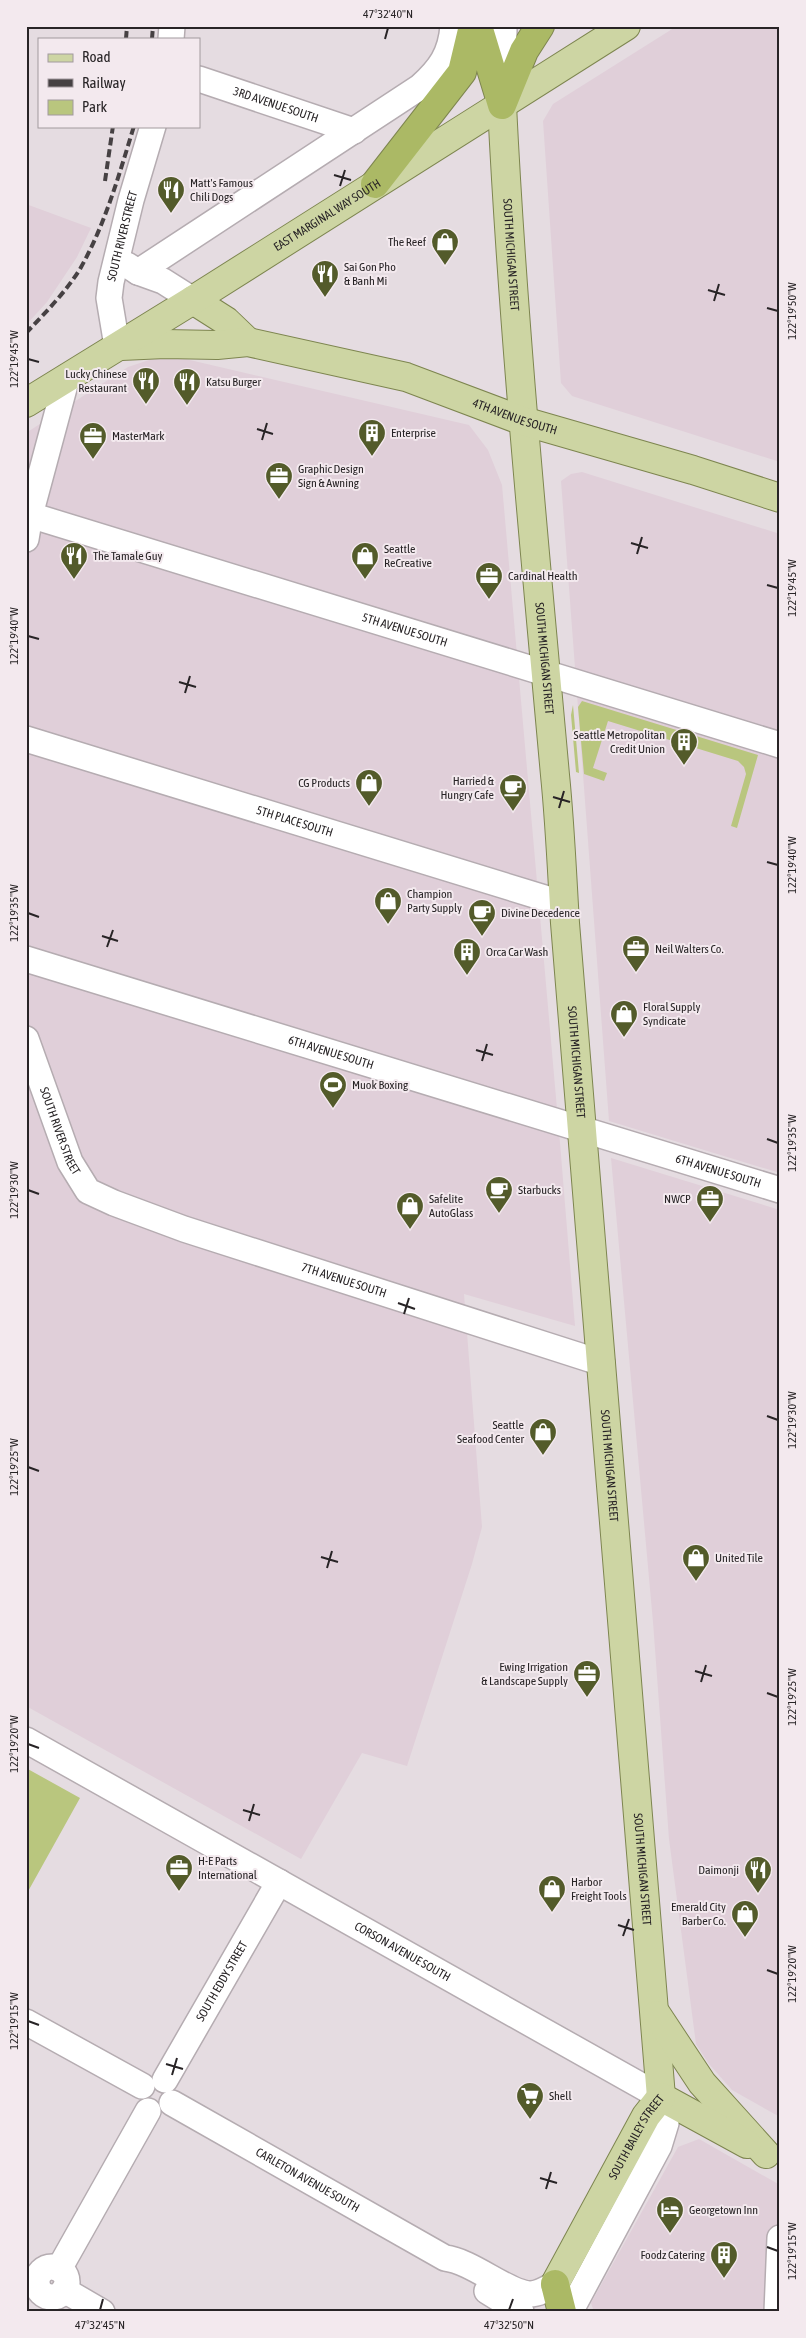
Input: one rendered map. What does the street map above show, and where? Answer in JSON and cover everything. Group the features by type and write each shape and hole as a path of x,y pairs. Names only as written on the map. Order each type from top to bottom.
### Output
{"highway":[{"path":"374,184 462,72 473,26"},
{"path":"478,26 502,105"},
{"path":"502,105 524,51 540,26"},
{"path":"555,2284 562,2312"}],"main road":[{"name":"EAST MARGINAL WAY SOUTH","path":"26,403 193,300 626,26"},
{"name":"SOUTH MICHIGAN STREET","path":"502,105 523,421 555,776 661,2096"},
{"name":"4TH AVENUE SOUTH","path":"193,300 226,322 248,342"},
{"name":"4TH AVENUE SOUTH","path":"117,346 165,344 217,345 248,342 406,377 523,421 693,470 780,498"},
{"path":"654,2010 692,2071 773,2158"},
{"name":"CORSON AVENUE SOUTH","path":"661,2096 773,2158"},
{"name":"SOUTH BAILEY STREET","path":"555,2284 646,2116 661,2096"}],"street":[{"path":"138,272 420,87 435,73 444,60 452,43 453,26"},
{"name":"SOUTH MICHIGAN STREET","path":"502,105 504,26"},
{"name":"3RD AVENUE SOUTH","path":"200,79 354,131"},
{"name":"SOUTH RIVER STREET","path":"117,346 109,298 116,259 151,128"},
{"name":"4TH AVENUE SOUTH","path":"116,259 138,272 163,281 193,300"},
{"path":"26,539 30,515 67,378"},
{"name":"5TH AVENUE SOUTH","path":"30,515 780,745"},
{"name":"5TH PLACE SOUTH","path":"26,739 564,904"},
{"name":"6TH AVENUE SOUTH","path":"26,959 780,1190"},
{"name":"SOUTH RIVER STREET","path":"26,1039 70,1162 88,1191"},
{"name":"7TH AVENUE SOUTH","path":"88,1191 184,1230 602,1363"},
{"name":"CORSON AVENUE SOUTH","path":"26,1740 661,2096"},
{"name":"SOUTH EDDY STREET","path":"160,2090 279,1882"},
{"name":"CARLETON AVENUE SOUTH","path":"26,2022 160,2090 444,2258 452,2269 521,2312"},
{"path":"102,2312 44,2285 148,2110 161,2112 160,2090"},
{"name":"SOUTH BAILEY STREET","path":"570,2312 659,2146 666,2124 661,2096"},
{"path":"777,2312 780,2238"},
{"name":"CARLETON AVENUE SOUTH","path":"444,2258 458,2259 519,2292 530,2294 542,2291 555,2284"},
{"name":"SOUTH BAILEY STREET","path":"545,2312 555,2284"}],"shaded area":[{"path":"677,26 780,26 780,462 572,396 561,383 543,121 553,104"},
{"path":"26,204 91,228 77,257 47,302 26,325"},
{"path":"177,357 469,425 488,450 502,485 560,1143 575,1326 464,1294 482,1527 472,1564 407,1766 362,1753 301,1859 26,1706 26,433 128,367 149,360"},
{"path":"582,472 780,534 780,1173 609,1121 561,481 571,474"},
{"path":"611,1158 780,1210 780,2117 732,2090 709,2064 696,2044 669,1839 653,1622"},
{"path":"699,2139 780,2185 780,2312 594,2312 591,2303 678,2147"}],"green space":[{"path":"582,701 758,755 737,828 731,826 746,774 744,767 738,761 608,721 593,768 607,773 604,781 584,774 578,707"},
{"path":"573,705 579,773 576,772 571,715"},
{"path":"26,1768 80,1798 26,1895"}],"railway":[{"path":"126,38 127,26"},
{"path":"152,38 153,26"},
{"path":"105,181 113,128"},
{"path":"26,333 68,286 89,252 111,199 133,128"}],"place":[{"name":"Matt's Famous Chili Dogs","path":"171,214"},
{"name":"The Reef","path":"445,266"},
{"name":"Sai Gon Pho & Banh Mi","path":"325,298"},
{"name":"Lucky Chinese Restaurant","path":"146,405"},
{"name":"Katsu Burger","path":"187,406"},
{"name":"Enterprise","path":"372,457"},
{"name":"MasterMark","path":"93,460"},
{"name":"Graphic Design Sign & Awning","path":"279,500"},
{"name":"The Tamale Guy","path":"74,580"},
{"name":"Seattle ReCreative","path":"365,580"},
{"name":"Cardinal Health","path":"489,600"},
{"name":"Seattle Metropolitan Credit Union","path":"684,766"},
{"name":"CG Products","path":"369,807"},
{"name":"Harried & Hungry Cafe","path":"513,812"},
{"name":"Champion Party Supply","path":"388,925"},
{"name":"Divine Decedence","path":"482,937"},
{"name":"Neil Walters Co.","path":"636,973"},
{"name":"Orca Car Wash","path":"467,976"},
{"name":"Floral Supply Syndicate","path":"624,1038"},
{"name":"Muok Boxing","path":"333,1109"},
{"name":"Starbucks","path":"499,1214"},
{"name":"NWCP","path":"710,1223"},
{"name":"Safelite AutoGlass","path":"410,1230"},
{"name":"Seattle Seafood Center","path":"543,1456"},
{"name":"United Tile","path":"696,1582"},
{"name":"Ewing Irrigation & Landscape Supply","path":"587,1698"},
{"name":"H-E Parts International","path":"179,1892"},
{"name":"Daimonji","path":"758,1894"},
{"name":"Harbor Freight Tools","path":"552,1913"},
{"name":"Emerald City Barber Co.","path":"745,1938"},
{"name":"Shell","path":"530,2120"},
{"name":"Georgetown Inn","path":"670,2234"},
{"name":"Foodz Catering","path":"724,2279"}]}
